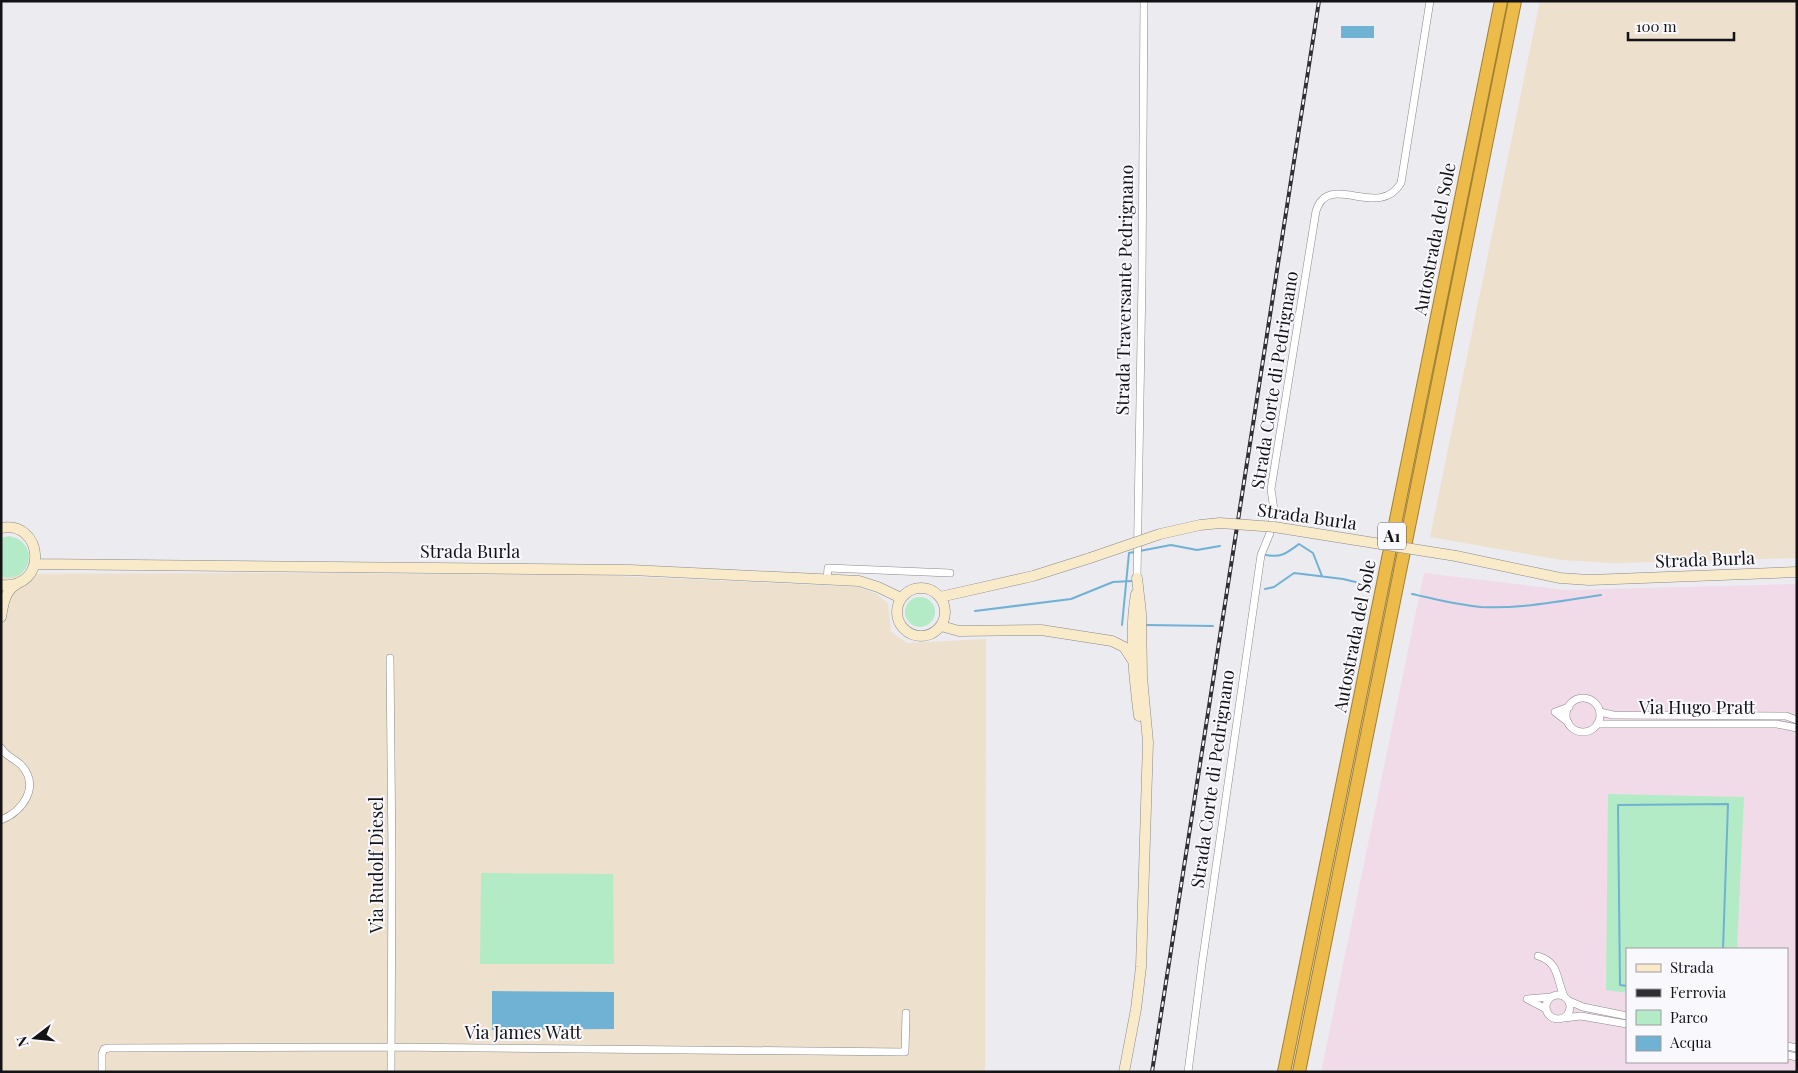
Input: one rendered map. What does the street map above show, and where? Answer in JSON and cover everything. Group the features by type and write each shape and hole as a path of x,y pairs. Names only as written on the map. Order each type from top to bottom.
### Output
{"highway":[{"name":"Autostrada del Sole","path":"1284,1072 1501,1"},
{"name":"Autostrada del Sole","path":"1299,1072 1515,1"}],"main road":[{"name":"Strada Burla","path":"940,597 1033,576 1178,529 1220,523 1274,526 1456,556 1560,578 1590,580 1797,572"},
{"path":"1,528 15,528 23,532 30,538 36,555 35,564 31,572 25,579 12,586 8,591 1,617"},
{"name":"Strada Burla","path":"35,564 631,570 859,581 878,587 901,598"},
{"name":"Strada Traversante Pedrignano","path":"1138,578 1128,645 1134,661 1137,704 1146,764"},
{"name":"Strada Traversante Pedrignano","path":"1124,1072 1136,1009 1141,967 1148,742 1138,578"},
{"path":"1,585 18,584"},
{"path":"920,588 931,590 940,597 945,611 941,626 935,632 920,636 909,633 900,625 896,609 901,598 909,590 920,588"},
{"path":"1112,641 1126,635 1132,625"},
{"path":"941,626 959,631 1042,630 1112,641 1124,640 1128,645 1140,634"},
{"name":"Strada Traversante Pedrignano","path":"1128,645 1137,654 1139,684 1145,710"}],"street":[{"name":"Strada Traversante Pedrignano","path":"1138,578 1144,1"},
{"name":"Strada Corte di Pedrignano","path":"1188,1072 1248,640 1261,555 1270,533 1274,510 1271,489 1316,211 1318,204 1334,193 1377,199 1396,192 1401,183 1430,1"},
{"path":"827,580 828,568 950,573"},
{"name":"Via Rudolf Diesel","path":"390,658 392,860 391,1072"},
{"path":"1577,699 1587,699 1596,704 1600,712 1597,724 1591,730 1582,732 1574,729 1556,712 1569,707 1577,699"},
{"path":"1568,722 1569,707"},
{"name":"Via Hugo Pratt","path":"1600,712 1613,715 1786,716 1797,720"},
{"name":"Via Hugo Pratt","path":"1597,724 1776,724 1797,728"},
{"path":"1,748 5,755 22,767 27,775 29,784 28,794 18,810 1,820"},
{"path":"1,828 9,816"},
{"path":"1538,956 1551,962 1554,966 1569,1012 1561,1018"},
{"path":"1546,1009 1547,1002 1552,997 1558,982"},
{"path":"1626,1016 1583,1007 1566,999 1552,997 1527,999 1546,1009 1553,1018 1581,1016 1626,1024"},
{"name":"Via James Watt","path":"102,1072 102,1054 104,1049 109,1048 391,1047 905,1052 906,1013"}],"shaded area":[{"path":"1540,1 1797,1 1797,558 1614,563 1561,560 1430,537"},
{"path":"1424,573 1566,590 1797,584 1797,1072 1321,1072"},
{"path":"1,574 593,575 858,587 877,594 888,604 891,632 907,643 986,639 985,1072 1,1072"}],"green space":[{"path":"9,536 19,540 26,546 29,554 25,569 19,575 11,577 1,576 1,538"},
{"path":"920,597 930,602 935,612 930,622 920,627 910,622 905,612 910,602"},
{"path":"1608,794 1744,797 1737,948 1626,948 1626,993 1606,990"},
{"path":"481,873 613,874 614,964 480,964"}],"water":[{"path":"1341,26 1374,26 1374,38 1341,38"},
{"path":"492,991 614,992 614,1029 492,1030"}],"waterway":[{"path":"1266,555 1276,556 1284,554 1299,544 1313,553 1322,576"},
{"path":"1122,625 1129,553 1171,545 1197,550 1220,546"},
{"path":"1265,589 1274,587 1294,573 1343,579 1368,585"},
{"path":"975,611 1071,599 1113,582 1133,581"},
{"path":"1412,594 1446,602 1481,607 1511,607 1601,595"},
{"path":"1146,625 1213,626"},
{"path":"1626,986 1620,985 1618,805 1728,804 1723,948"}],"railway":[{"path":"1152,1072 1319,1"}]}
